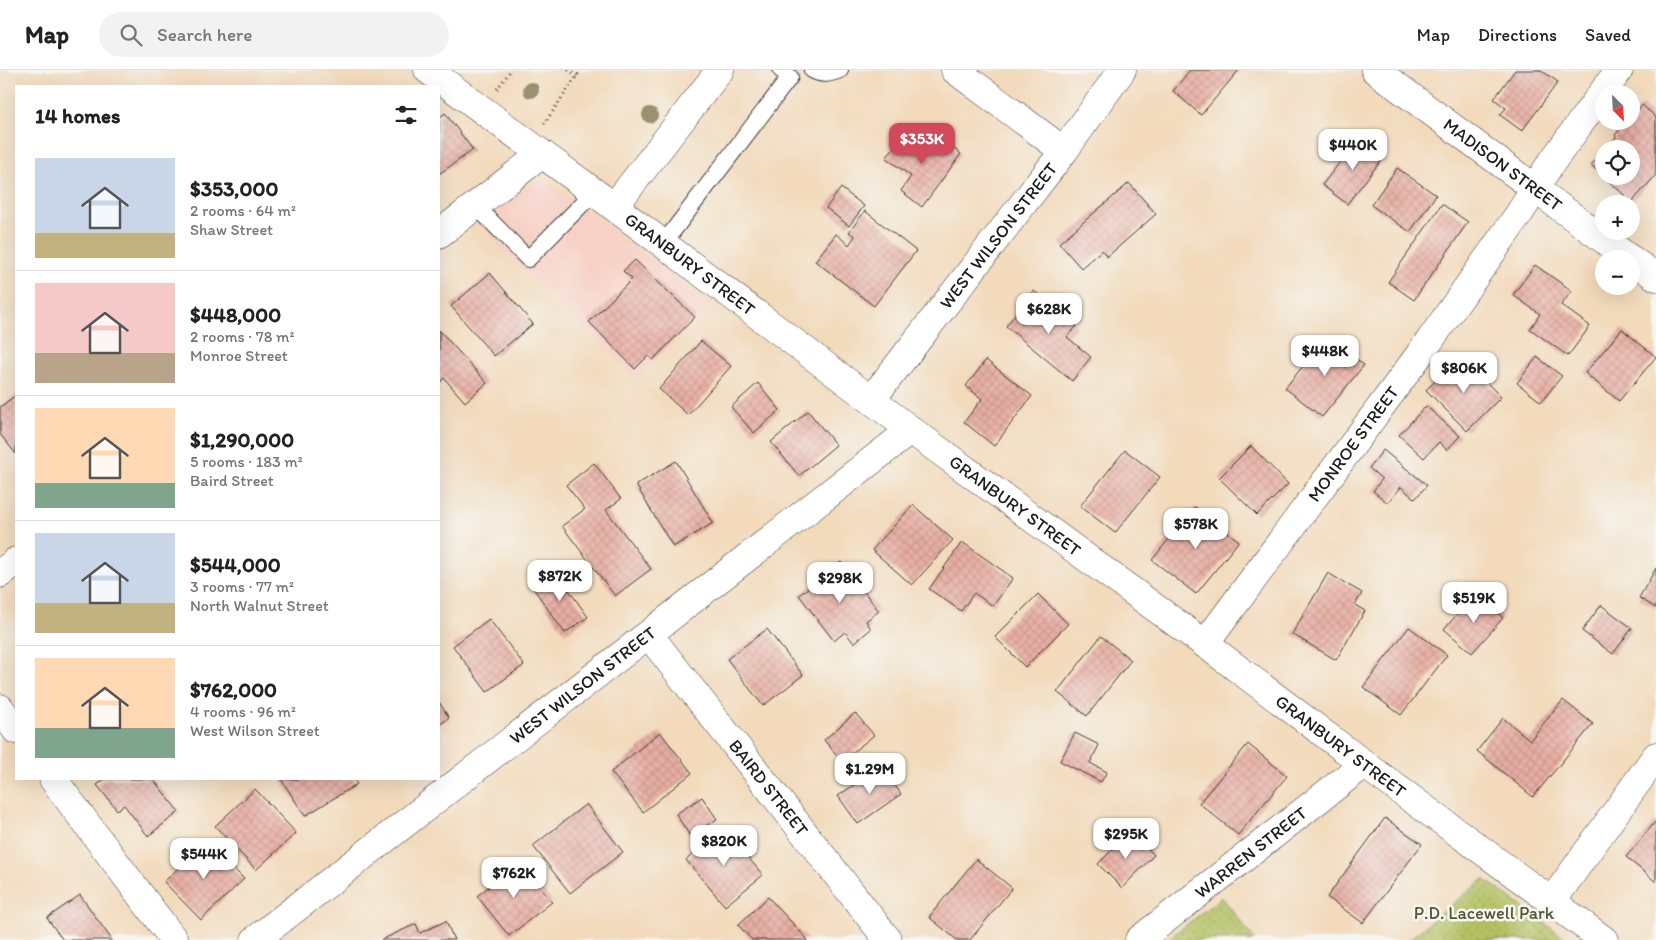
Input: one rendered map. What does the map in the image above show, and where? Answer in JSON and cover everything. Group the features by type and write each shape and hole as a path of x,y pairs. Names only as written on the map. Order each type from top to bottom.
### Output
{"street":[{"name":"GRANBURY STREET","path":"428,70 911,430 1205,644 1364,764 1552,900 1604,940"},
{"path":"604,200 720,70"},
{"path":"956,70 1064,151"},
{"name":"WEST WILSON STREET","path":"871,400 1064,151 1122,70"},
{"name":"MADISON STREET","path":"1375,70 1619,250"},
{"name":"MONROE STREET","path":"1205,644 1428,343 1549,166 1619,70"},
{"path":"440,233 476,206 536,149"},
{"name":"MADISON STREET","path":"1640,265 1656,277"},
{"name":"WEST WILSON STREET","path":"255,940 649,636 911,430"},
{"path":"0,574 15,562"},
{"name":"BAIRD STREET","path":"649,636 888,940"},
{"path":"0,708 15,729"},
{"path":"1552,900 1656,756"},
{"name":"WARREN STREET","path":"1140,940 1364,764"},
{"path":"54,780 174,940"}],"lane":[{"path":"812,70 818,74 830,74 840,70"},
{"path":"663,244 792,72"},
{"path":"476,206 528,259 604,200"}],"path":[{"path":"568,70 577,76"},
{"path":"536,149 581,70"}],"shaded area":[{"path":"541,180 553,186 711,304 637,379 478,226 536,181"}],"green space":[{"name":"P.D. Lacewell Park","path":"1484,879 1568,940 1408,940"},
{"path":"1222,897 1255,940 1167,940"}],"building":[{"path":"1190,70 1239,70 1201,115 1173,91"},
{"path":"1515,70 1541,70 1558,82 1522,131 1500,115 1506,108 1494,99"},
{"path":"1642,105 1656,117 1656,175 1638,195 1624,195 1613,185 1640,185 1640,140 1614,140 1619,130 1640,130 1640,107"},
{"path":"445,113 473,150 440,173 440,117"},
{"path":"907,129 932,148 940,138 961,154 922,207 901,191 911,176 886,158"},
{"path":"1359,138 1384,157 1347,204 1322,185"},
{"path":"1595,161 1595,169 1591,165"},
{"path":"1397,168 1436,195 1410,232 1371,205"},
{"path":"1129,183 1156,214 1107,257 1102,250 1081,268 1059,243"},
{"path":"841,188 864,206 849,226 826,208"},
{"path":"1442,204 1468,222 1414,300 1388,282"},
{"path":"865,211 916,251 874,306 815,261 836,234 849,245 855,236 849,232"},
{"path":"635,260 695,317 653,360 648,356 635,369 589,322 632,279 623,271"},
{"path":"1535,265 1572,291 1561,305 1590,326 1568,356 1530,329 1540,314 1513,295"},
{"path":"490,273 533,324 494,356 451,306"},
{"path":"1034,291 1077,326 1067,337 1091,357 1072,381 1006,326"},
{"path":"1622,329 1656,357 1619,401 1585,373"},
{"path":"440,331 487,383 465,402 444,378 440,383"},
{"path":"1328,336 1364,365 1322,417 1285,388"},
{"path":"701,341 731,366 688,415 659,389"},
{"path":"1460,356 1501,397 1467,431 1426,390"},
{"path":"1537,357 1562,376 1541,402 1517,383"},
{"path":"986,360 1032,396 994,446 964,422 982,399 966,386"},
{"path":"758,383 780,410 754,433 731,407"},
{"path":"15,396 15,453 0,434 0,407"},
{"path":"1426,406 1460,436 1447,450 1439,442 1424,458 1399,435"},
{"path":"808,411 836,445 799,476 771,442"},
{"path":"1251,446 1288,484 1257,515 1219,478"},
{"path":"1125,450 1160,477 1115,533 1080,506"},
{"path":"1383,450 1427,485 1415,499 1401,487 1388,503 1373,491 1382,479 1369,468"},
{"path":"676,461 713,523 673,547 636,485"},
{"path":"594,463 621,499 606,510 651,569 615,596 562,526 585,509 566,485"},
{"path":"913,505 953,540 912,585 872,550"},
{"path":"1195,507 1239,541 1196,594 1152,560"},
{"path":"962,542 1013,578 993,606 974,593 961,611 929,589"},
{"path":"841,562 879,611 866,621 871,629 854,643 845,632 834,641 799,595"},
{"path":"1656,568 1656,608 1639,598"},
{"path":"556,572 588,617 565,633 533,588"},
{"path":"1328,573 1362,593 1355,605 1365,611 1336,660 1292,634"},
{"path":"1038,594 1068,624 1025,667 995,637"},
{"path":"1476,594 1503,618 1472,653 1444,629"},
{"path":"1601,605 1632,628 1613,654 1582,631"},
{"path":"489,619 524,665 487,692 453,646"},
{"path":"1409,627 1447,655 1401,715 1363,687"},
{"path":"767,629 803,675 763,706 727,659"},
{"path":"1101,636 1131,660 1087,716 1057,692"},
{"path":"1563,700 1593,724 1533,797 1477,751 1503,718 1530,740"},
{"path":"440,704 449,718 440,724"},
{"path":"855,713 874,735 842,761 824,740"},
{"path":"660,732 692,773 643,812 611,772"},
{"path":"1075,733 1099,745 1090,763 1107,772 1101,782 1060,761"},
{"path":"1248,744 1287,776 1238,835 1199,803"},
{"path":"881,766 901,794 858,824 838,796"},
{"path":"104,780 154,780 179,812 148,836 124,805 117,810 97,785"},
{"path":"282,780 354,780 357,784 305,816"},
{"path":"255,789 296,833 256,870 215,826"},
{"path":"702,797 717,819 690,836 676,814"},
{"path":"586,804 623,852 570,893 533,846"},
{"path":"1385,818 1422,844 1363,923 1327,897"},
{"path":"1656,821 1656,882 1626,857"},
{"path":"723,828 763,875 725,906 686,860"},
{"path":"1131,831 1154,855 1122,888 1098,864"},
{"path":"206,841 244,879 201,920 164,882"},
{"path":"976,859 1012,888 970,940 957,940 929,917"},
{"path":"520,862 552,902 509,936 477,896"},
{"path":"80,895 112,940 63,940 47,918"},
{"path":"768,897 808,940 752,940 738,925"},
{"path":"446,921 454,940 381,940 416,924 420,933"}]}
